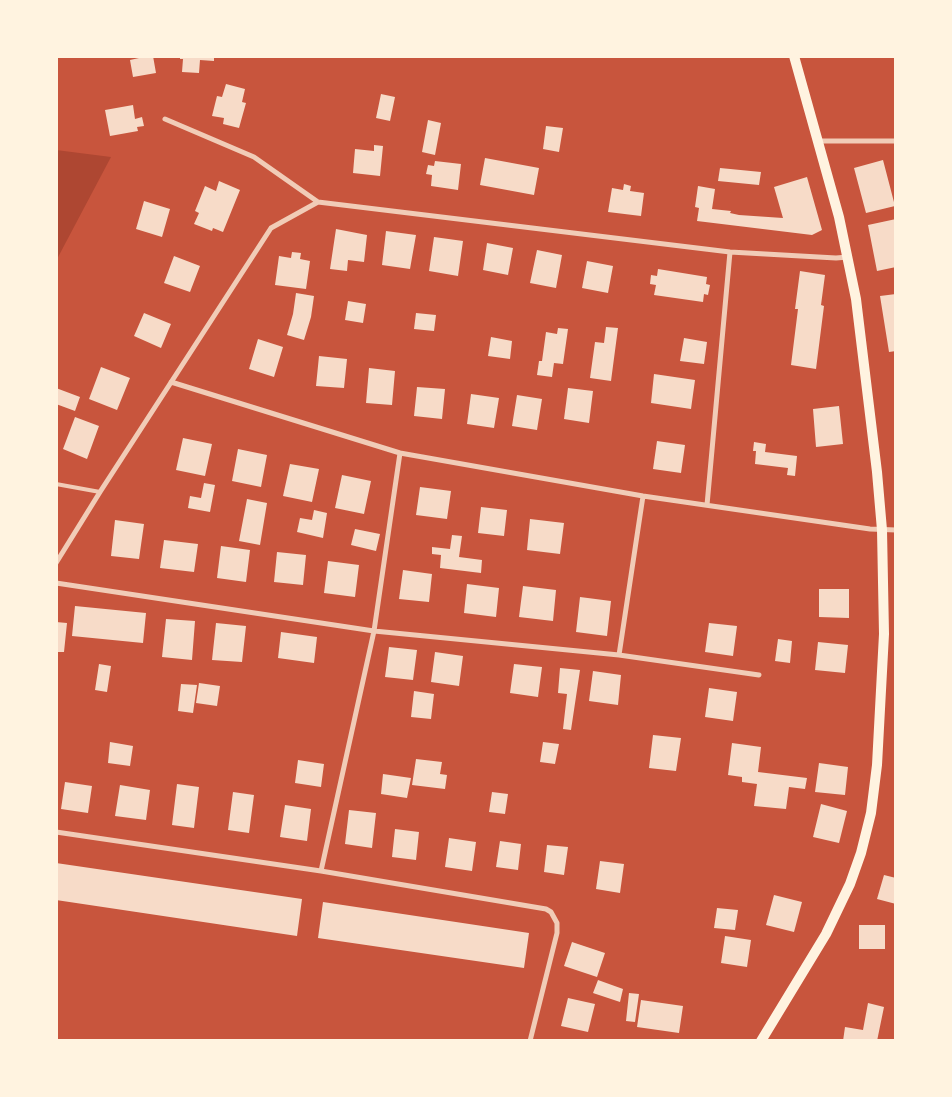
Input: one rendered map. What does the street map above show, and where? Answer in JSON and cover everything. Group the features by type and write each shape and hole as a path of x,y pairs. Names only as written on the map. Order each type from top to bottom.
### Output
{"main road":[{"path":"761,1041 836,916 853,876 868,827 876,782 881,714 884,579 882,530 860,336 848,257 794,56"}],"street":[{"path":"165,119 254,157 318,202 730,252 836,258 848,257"},
{"path":"818,142 896,141"},
{"path":"56,563 271,228 318,202"},
{"path":"707,505 730,252"},
{"path":"171,382 400,453 643,496 882,530 896,530"},
{"path":"321,871 374,631 400,453"},
{"path":"619,655 643,496"},
{"path":"56,583 374,631 619,655 760,675"},
{"path":"56,832 321,871 546,909 551,912 557,923 557,933 530,1041"}],"lane":[{"path":"56,484 100,492"}],"shaded area":[{"path":"56,150 111,157 56,261"}],"building":[{"path":"153,56 156,73 133,77 130,60"},
{"path":"180,56 214,56 214,61 200,60 199,73 182,72 183,59 180,59"},
{"path":"226,84 245,89 242,102 246,103 239,128 223,124 224,118 212,116 217,96 222,97"},
{"path":"381,94 395,97 390,121 376,118"},
{"path":"133,105 135,119 142,117 144,126 137,127 138,131 110,136 105,110"},
{"path":"428,120 441,123 435,155 422,152"},
{"path":"546,126 563,128 559,152 543,149"},
{"path":"374,145 383,146 380,176 353,173 355,149 374,151"},
{"path":"485,158 539,168 534,195 480,185"},
{"path":"883,160 895,206 866,213 854,168"},
{"path":"435,161 461,164 458,190 431,186 432,175 426,174 428,165 434,166"},
{"path":"720,168 761,172 759,185 718,181"},
{"path":"807,177 822,230 812,235 697,221 699,208 695,207 698,186 715,189 712,209 731,211 730,213 739,215 783,218 774,187"},
{"path":"219,181 240,190 223,232 213,228 212,231 194,224 199,213 195,211 205,186 216,191"},
{"path":"624,184 631,186 630,191 644,193 641,216 608,212 612,188 623,190"},
{"path":"144,201 170,209 162,237 136,229"},
{"path":"896,219 896,267 877,271 868,225"},
{"path":"336,229 367,235 364,262 348,260 347,271 330,269"},
{"path":"386,231 416,235 410,269 382,265"},
{"path":"434,237 463,241 458,276 429,271"},
{"path":"487,243 513,248 508,275 483,270"},
{"path":"537,250 562,255 556,288 530,283"},
{"path":"292,252 301,253 300,259 310,261 306,289 275,285 279,256 291,258"},
{"path":"174,256 200,266 190,292 164,283"},
{"path":"587,261 613,266 608,293 582,288"},
{"path":"658,269 707,277 706,284 710,285 708,295 704,294 703,302 654,295 656,285 650,284 651,275 657,276"},
{"path":"800,271 825,275 821,305 824,306 816,369 791,365 798,309 795,309"},
{"path":"296,293 314,296 311,317 304,340 287,335"},
{"path":"896,294 896,351 889,352 880,296"},
{"path":"348,301 366,304 363,323 345,320"},
{"path":"144,313 171,324 161,348 134,336"},
{"path":"416,313 436,315 434,331 414,329"},
{"path":"606,327 618,328 611,381 590,378 595,342 604,343"},
{"path":"558,328 568,329 563,364 554,363 552,377 537,375 539,361 542,361 546,332 557,334"},
{"path":"491,337 512,341 510,359 488,356"},
{"path":"684,338 707,342 704,364 680,361"},
{"path":"258,339 283,347 274,377 249,369"},
{"path":"319,356 347,359 344,388 316,386"},
{"path":"101,367 130,378 117,410 89,399"},
{"path":"369,368 395,371 392,405 366,403"},
{"path":"654,374 695,380 691,409 651,403"},
{"path":"417,387 445,389 442,419 414,416"},
{"path":"56,388 80,397 75,411 56,404"},
{"path":"568,388 593,391 589,423 564,419"},
{"path":"471,394 499,398 494,428 467,424"},
{"path":"517,395 542,399 537,430 512,426"},
{"path":"839,406 843,444 816,447 813,409"},
{"path":"75,417 99,426 87,459 63,449"},
{"path":"183,438 212,444 205,476 176,470"},
{"path":"657,441 685,445 681,473 653,469"},
{"path":"754,442 766,444 765,452 797,456 795,476 787,475 788,468 755,464 756,451 753,451"},
{"path":"238,449 267,455 261,487 232,481"},
{"path":"290,464 319,469 312,502 283,496"},
{"path":"342,475 371,481 364,514 335,508"},
{"path":"204,483 215,485 210,512 188,508 190,496 201,498"},
{"path":"420,487 451,491 447,519 416,515"},
{"path":"247,499 267,503 260,545 239,541"},
{"path":"481,507 507,510 504,536 478,533"},
{"path":"314,510 327,513 323,538 297,532 300,518 312,520"},
{"path":"530,519 564,523 560,554 527,550"},
{"path":"115,520 144,524 139,559 111,556"},
{"path":"355,529 380,534 376,551 351,545"},
{"path":"452,535 462,536 459,557 482,560 481,573 440,568 441,555 432,554 432,547 450,549"},
{"path":"164,540 198,544 194,572 160,568"},
{"path":"221,546 250,550 246,582 217,578"},
{"path":"277,552 306,555 303,585 274,582"},
{"path":"328,561 359,565 355,597 324,593"},
{"path":"403,570 432,574 429,602 399,599"},
{"path":"467,584 499,588 496,617 464,613"},
{"path":"523,586 556,590 553,621 519,617"},
{"path":"819,589 849,589 849,618 819,617"},
{"path":"580,597 611,601 607,636 576,632"},
{"path":"75,606 146,613 143,643 72,636"},
{"path":"166,619 195,621 192,660 162,657"},
{"path":"56,622 67,623 64,652 56,652"},
{"path":"216,623 246,626 242,662 212,660"},
{"path":"709,623 737,626 733,656 705,652"},
{"path":"281,632 317,637 314,663 278,658"},
{"path":"778,639 792,641 790,663 775,661"},
{"path":"818,642 848,645 845,673 815,670"},
{"path":"389,647 417,650 413,680 385,677"},
{"path":"435,652 463,656 459,686 431,682"},
{"path":"99,664 111,666 107,692 95,690"},
{"path":"514,664 542,667 538,697 510,693"},
{"path":"560,668 580,670 571,730 563,729 567,694 558,693"},
{"path":"593,671 621,675 618,705 589,701"},
{"path":"199,683 220,686 217,706 196,703"},
{"path":"181,684 197,685 193,713 178,711"},
{"path":"709,688 737,692 733,721 705,717"},
{"path":"414,691 434,694 431,719 411,717"},
{"path":"653,735 681,738 676,771 649,768"},
{"path":"110,742 133,746 130,766 108,763"},
{"path":"543,742 559,744 555,764 540,762"},
{"path":"732,743 761,747 758,772 807,778 805,789 789,787 786,809 754,806 757,784 742,782 742,777 728,775"},
{"path":"416,759 442,762 440,774 447,775 445,789 412,785"},
{"path":"298,760 324,764 321,787 295,783"},
{"path":"819,763 848,767 845,795 815,792"},
{"path":"383,774 411,778 407,798 381,794"},
{"path":"65,782 92,786 88,813 61,809"},
{"path":"177,784 199,787 194,828 172,825"},
{"path":"120,785 150,790 146,820 115,816"},
{"path":"233,792 254,795 249,833 228,830"},
{"path":"492,792 508,794 505,814 489,812"},
{"path":"821,804 847,811 839,843 813,837"},
{"path":"285,805 311,809 307,841 280,837"},
{"path":"349,810 376,813 372,848 345,844"},
{"path":"395,829 419,832 416,860 392,857"},
{"path":"449,838 476,842 472,871 445,867"},
{"path":"500,841 521,844 518,870 496,867"},
{"path":"547,845 568,847 564,875 544,872"},
{"path":"600,861 624,864 620,893 596,889"},
{"path":"56,863 302,899 297,936 56,900"},
{"path":"884,875 896,878 896,904 877,899"},
{"path":"774,895 802,902 794,932 766,925"},
{"path":"323,902 529,933 524,968 318,938"},
{"path":"717,908 738,910 735,930 714,928"},
{"path":"859,925 885,925 885,949 859,949"},
{"path":"725,936 751,940 747,967 721,963"},
{"path":"572,942 605,953 597,977 564,966"},
{"path":"598,980 623,989 620,1002 593,993"},
{"path":"629,993 639,994 635,1022 626,1021"},
{"path":"568,998 595,1004 588,1032 561,1026"},
{"path":"641,1000 683,1006 679,1033 637,1027"},
{"path":"868,1003 884,1007 877,1041 843,1041 845,1027 863,1030"}]}
